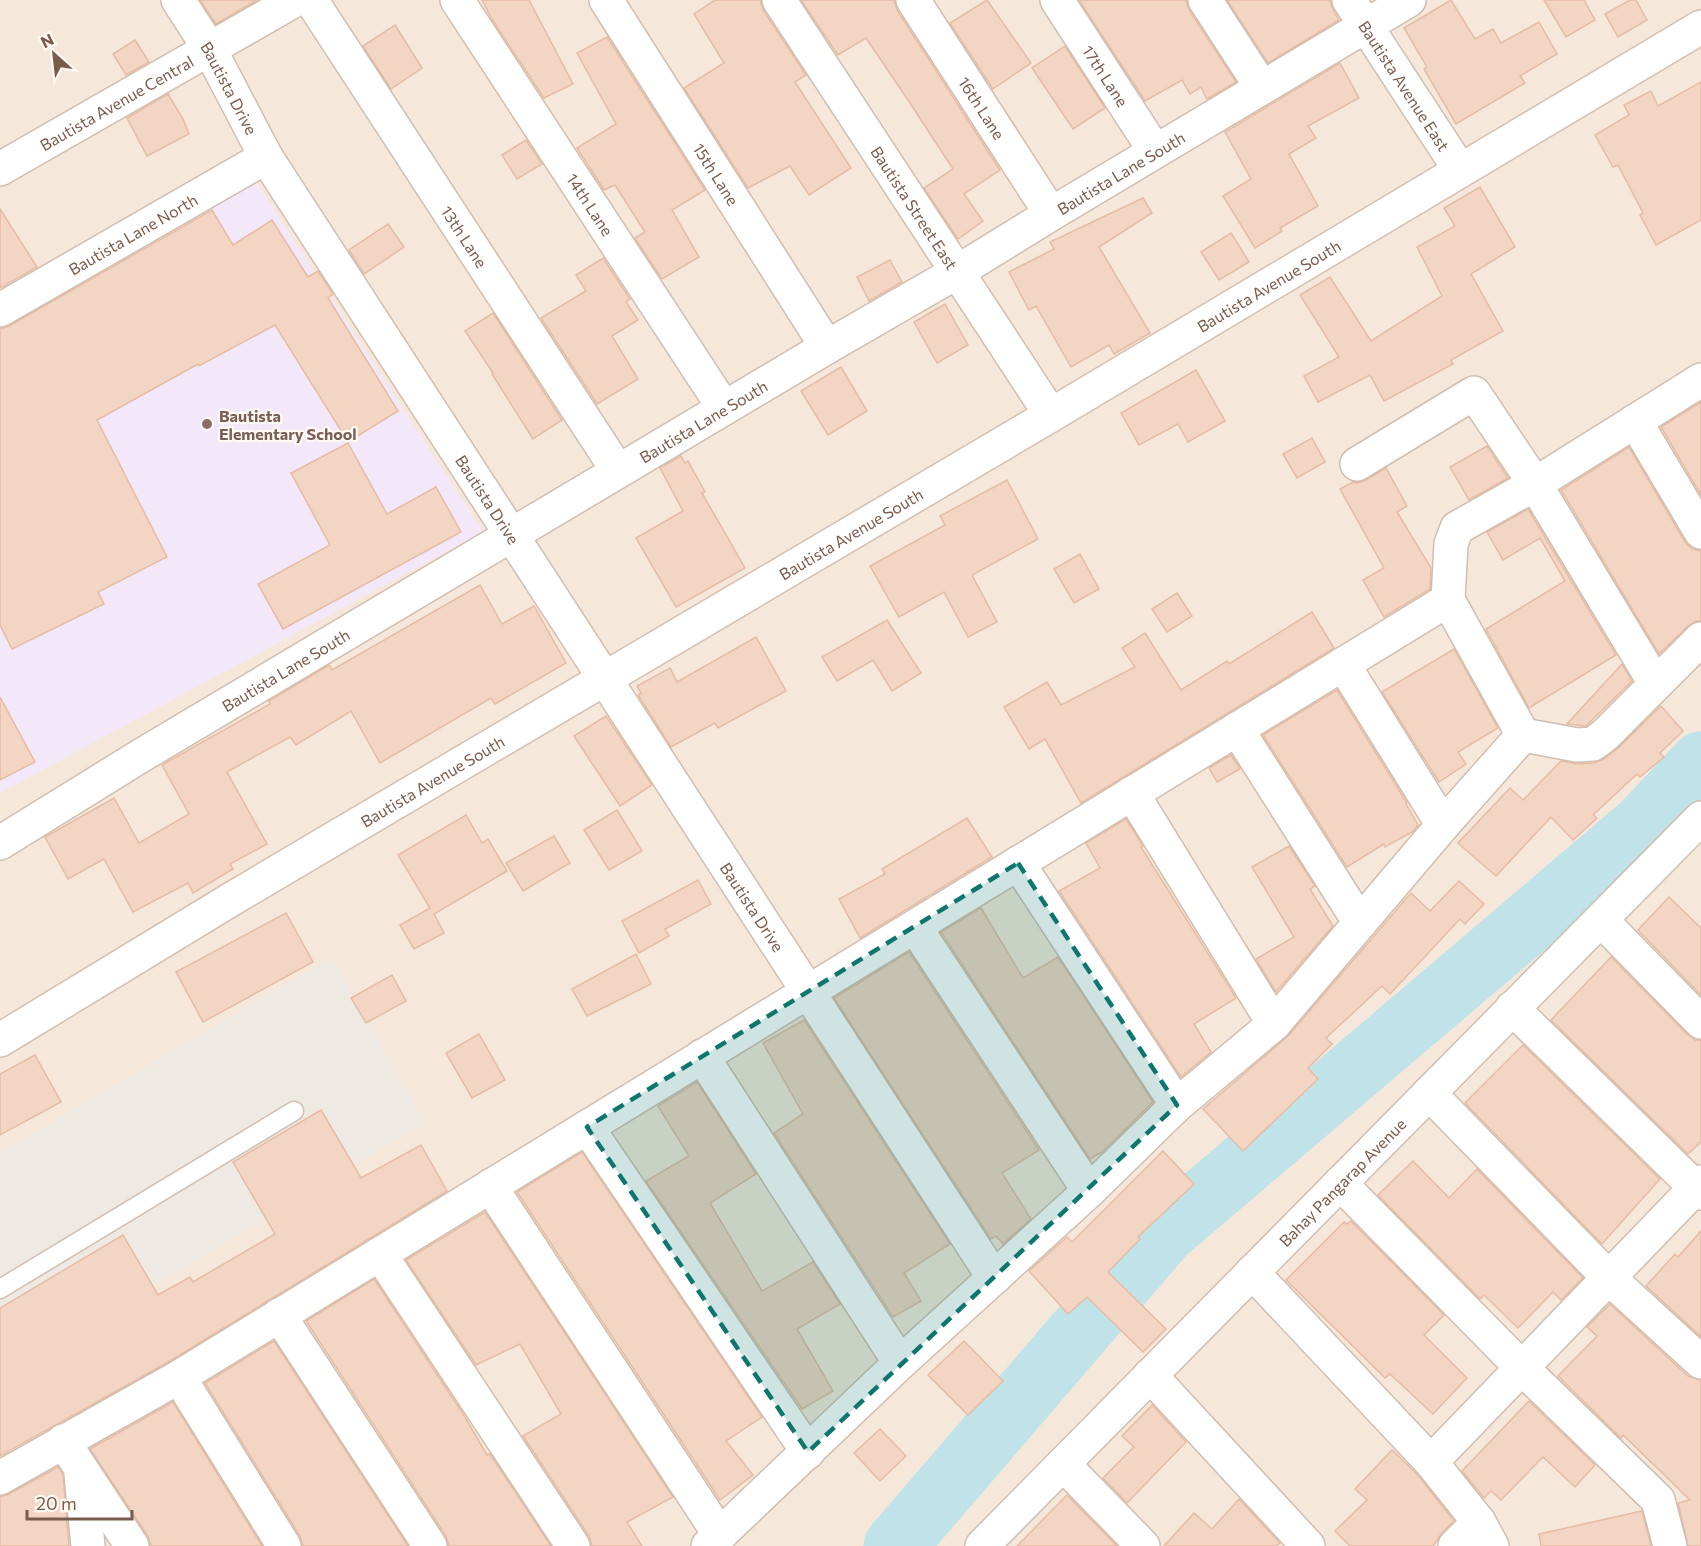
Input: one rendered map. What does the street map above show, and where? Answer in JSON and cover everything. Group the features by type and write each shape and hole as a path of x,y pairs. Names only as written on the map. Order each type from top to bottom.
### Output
{"street":[{"name":"Bautista Drive","path":"178,0 209,48 266,157 994,1278"},
{"name":"Bautista Avenue Central","path":"0,169 295,0"},
{"name":"13th Lane","path":"311,0 618,471"},
{"name":"14th Lane","path":"457,0 724,408"},
{"name":"15th Lane","path":"606,0 827,347"},
{"name":"Bautista Street East","path":"779,0 1051,415"},
{"name":"16th Lane","path":"913,0 1051,214"},
{"name":"17th Lane","path":"1057,0 1155,151"},
{"path":"1205,0 1262,88"},
{"name":"Bautista Lane South","path":"0,843 152,748 957,272 1262,88 1357,13 1409,0"},
{"name":"Bautista Avenue East","path":"1357,13 1460,170"},
{"name":"Bautista Avenue South","path":"0,1040 604,678 1051,415 1701,27"},
{"name":"Bautista Lane North","path":"0,310 266,157"},
{"path":"1523,735 1448,600 1451,544 1457,528 1535,484 1701,380"},
{"path":"1357,464 1474,393 1535,484 1655,683"},
{"path":"1635,421 1701,532"},
{"path":"0,1478 179,1377 1448,600"},
{"path":"1523,735 1577,745 1593,744 1605,735 1701,639"},
{"path":"1343,664 1443,825"},
{"path":"1237,729 1360,923"},
{"path":"490,1186 714,1540 900,1363 1089,1191 1177,1105 1274,1024 1443,825 1523,735"},
{"path":"1132,793 1274,1024"},
{"name":"Bahay Pangarap Avenue","path":"982,1546 1512,1008 1698,826"},
{"path":"1018,863 1177,1105"},
{"path":"1600,920 1701,1022"},
{"path":"915,927 1089,1191"},
{"path":"1431,1462 1699,1188 1512,1008"},
{"path":"702,1056 900,1363"},
{"path":"1430,1092 1609,1278 1701,1362"},
{"path":"587,1127 808,1452"},
{"path":"1340,1183 1522,1368 1658,1500 1670,1546"},
{"path":"380,1254 573,1546"},
{"path":"1252,1272 1431,1462 1485,1534 1455,1546"},
{"path":"279,1315 430,1546"},
{"path":"1150,1376 1308,1546"},
{"path":"179,1377 284,1546"},
{"path":"63,1441 132,1546"},
{"path":"1063,1464 1143,1546"},
{"path":"80,1469 88,1546"}],"lane":[{"path":"0,1289 294,1111"}],"highlighted area":[{"path":"1018,863 1177,1105 808,1452 587,1127"}],"shaded area":[{"path":"0,0 1701,0 1701,1546 0,1546"},
{"name":"Bautista Elementary School","path":"251,174 483,532 0,793 0,315"},
{"path":"331,957 425,1123 0,1378 0,1153"}],"building":[{"path":"200,0 257,0 216,24"},
{"path":"482,0 529,0 573,84 544,98"},
{"path":"715,0 760,0 763,10 806,75 795,82 851,168 809,195 790,166 748,188 684,88 724,63 694,14"},
{"path":"801,0 894,0 897,10 1000,170 964,194 983,221 958,239 924,188 953,169 908,100 866,38 838,55"},
{"path":"987,0 1031,63 993,89 950,23"},
{"path":"1079,0 1186,0 1189,10 1236,82 1207,99 1201,87 1190,94 1182,80 1145,101"},
{"path":"1227,0 1330,0 1339,20 1268,63"},
{"path":"1451,0 1475,39 1493,29 1501,43 1539,22 1557,54 1520,76 1525,83 1456,124 1424,69 1427,67 1404,28"},
{"path":"1544,0 1584,0 1595,20 1566,37"},
{"path":"1630,0 1636,0 1647,20 1618,37 1605,14"},
{"path":"395,25 422,68 391,89 363,46"},
{"path":"607,37 705,190 672,210 699,257 662,279 635,238 645,232 615,185 604,190 577,148 616,124 577,53"},
{"path":"135,40 149,62 126,75 113,54"},
{"path":"1065,46 1105,108 1073,129 1032,68"},
{"path":"1340,63 1359,98 1308,126 1316,138 1289,154 1318,206 1280,228 1282,231 1255,248 1223,196 1251,179 1225,132"},
{"path":"1701,82 1701,220 1656,245 1640,215 1643,213 1618,165 1613,167 1595,135 1629,115 1624,105 1651,91 1658,106"},
{"path":"168,94 189,134 147,156 127,118"},
{"path":"526,140 542,164 517,179 502,155"},
{"path":"1480,187 1515,247 1471,274 1503,331 1451,360 1453,364 1384,401 1370,375 1318,402 1304,376 1339,357 1300,295 1330,277 1371,341 1442,296 1417,247 1455,226 1444,208"},
{"path":"1143,198 1152,213 1099,247 1150,333 1114,354 1109,345 1071,367 1036,306 1029,310 1009,272 1054,249 1050,242"},
{"path":"0,209 37,267 0,288"},
{"path":"212,210 233,245 272,220 308,277 318,271 333,294 328,298 398,411 348,442 275,325 199,366 198,364 97,420 167,557 98,592 104,604 12,649 0,625 0,329"},
{"path":"388,224 404,247 364,274 349,250"},
{"path":"1231,233 1249,262 1219,280 1201,252"},
{"path":"603,258 630,299 626,302 638,320 612,336 638,379 597,404 541,318 586,291 576,275"},
{"path":"890,260 902,282 869,301 857,277"},
{"path":"945,304 968,345 937,363 914,322"},
{"path":"493,313 562,420 533,439 465,331"},
{"path":"841,367 867,411 828,435 801,391"},
{"path":"1196,370 1225,421 1188,442 1178,424 1139,445 1121,413"},
{"path":"1701,402 1701,495 1661,427"},
{"path":"1312,438 1325,462 1297,478 1283,454"},
{"path":"348,443 387,514 436,487 461,532 283,629 258,584 330,545 291,473"},
{"path":"1487,446 1508,478 1469,500 1450,467"},
{"path":"1629,447 1685,542 1692,549 1701,551 1701,621 1688,626 1659,654 1561,490"},
{"path":"681,456 685,463 688,461 705,492 702,493 745,568 676,607 636,538 683,511 660,468"},
{"path":"1386,468 1407,506 1397,512 1431,568 1430,589 1384,617 1363,580 1384,568 1340,489 1353,482 1366,480"},
{"path":"1007,480 1038,539 972,575 997,622 968,637 944,592 899,617 870,566 945,525 940,516"},
{"path":"1528,509 1616,655 1529,708 1486,629 1565,581 1540,538 1503,560 1487,532"},
{"path":"1080,554 1099,589 1074,603 1054,569"},
{"path":"480,585 502,624 534,606 566,663 495,704 491,698 380,763 351,711 296,745 290,737 227,772 267,844 230,864 233,869 193,893 188,883 133,912 104,859 68,879 45,837 114,798 139,843 189,814 162,765 270,704 269,701 329,665 332,670"},
{"path":"1177,593 1192,616 1167,632 1152,609"},
{"path":"1312,612 1334,648 1081,803 1045,739 1029,749 1004,707 1047,682 1061,705 1135,667 1122,648 1145,633 1181,690 1227,661 1229,664"},
{"path":"887,620 921,673 892,691 873,660 837,681 822,657"},
{"path":"756,637 786,691 718,728 715,723 671,747 638,695 641,693 637,686 670,668 677,682"},
{"path":"1454,649 1498,728 1458,752 1466,764 1439,782 1382,692"},
{"path":"1622,664 1632,681 1586,726 1567,724"},
{"path":"1337,690 1407,803 1418,825 1414,831 1385,847 1384,844 1347,867 1263,735"},
{"path":"0,697 35,762 0,780"},
{"path":"1661,706 1683,731 1660,753 1664,757 1640,777 1637,774 1593,815 1597,818 1573,840 1551,817 1496,876 1458,843 1510,788 1523,800 1561,761 1578,764 1594,763 1604,759"},
{"path":"606,716 652,785 620,806 574,736"},
{"path":"1231,755 1240,769 1217,782 1209,768"},
{"path":"617,810 642,851 609,870 584,830"},
{"path":"466,815 482,843 488,839 507,871 434,914 444,933 414,949 400,925 430,908 398,855"},
{"path":"967,818 992,857 860,938 839,899 885,874 882,869"},
{"path":"1126,819 1143,846 1141,847 1236,998 1194,1024 1211,1052 1181,1077 1059,891 1100,868 1086,843"},
{"path":"554,836 570,863 523,891 506,863"},
{"path":"1289,846 1315,886 1310,889 1333,926 1276,992 1256,959 1294,937 1252,867"},
{"path":"698,880 711,904 665,929 669,936 639,953 622,921"},
{"path":"1459,881 1484,904 1465,924 1460,919 1390,994 1382,986 1326,1038 1332,1044 1308,1068 1318,1079 1243,1151 1203,1109 1288,1036 1411,893 1430,911"},
{"path":"1669,897 1701,928 1701,995 1638,930"},
{"path":"981,908 1023,978 1058,957 1153,1102 1102,1152 1090,1159 941,932"},
{"path":"286,913 313,962 203,1022 176,972"},
{"path":"909,952 1039,1150 1002,1173 1031,1219 1003,1244 996,1236 991,1239 834,998"},
{"path":"636,954 651,984 587,1016 572,989"},
{"path":"1611,957 1688,1035 1695,1040 1701,1040 1701,1142 1688,1154 1551,1020"},
{"path":"392,975 406,1001 366,1023 351,998"},
{"path":"804,1020 950,1244 904,1273 921,1301 893,1317 774,1133 803,1114 763,1043"},
{"path":"479,1034 505,1080 472,1098 446,1053"},
{"path":"1523,1045 1660,1179 1602,1244 1465,1103"},
{"path":"35,1055 61,1102 0,1135 0,1074"},
{"path":"697,1082 756,1174 710,1203 762,1291 813,1262 840,1304 797,1329 833,1391 802,1409 646,1181 689,1156 658,1106"},
{"path":"321,1110 361,1178 421,1145 447,1191 170,1361 0,1456 0,1308 123,1235 158,1295 190,1277 193,1282 275,1234 233,1162"},
{"path":"1163,1151 1194,1184 1138,1237 1140,1239 1108,1272 1166,1329 1143,1352 1087,1297 1068,1314 1029,1271 1067,1237 1072,1242"},
{"path":"582,1152 762,1417 726,1441 753,1475 720,1500 517,1192"},
{"path":"1413,1161 1449,1198 1477,1169 1583,1278 1561,1300 1553,1292 1518,1328 1484,1295 1480,1299 1378,1195"},
{"path":"485,1212 673,1497 627,1522 642,1546 592,1546 589,1536 523,1436 561,1414 520,1344 476,1365 406,1260"},
{"path":"1351,1221 1444,1315 1424,1335 1467,1378 1433,1414 1390,1374 1385,1378 1286,1280 1344,1222 1347,1224"},
{"path":"1701,1231 1701,1337 1646,1286 1675,1254 1678,1257"},
{"path":"374,1279 463,1414 487,1455 490,1454 551,1546 449,1546 446,1536 306,1321"},
{"path":"1610,1304 1688,1376 1701,1380 1701,1546 1688,1546 1678,1503 1690,1500 1623,1435 1621,1438 1558,1376 1597,1336 1587,1327"},
{"path":"274,1341 408,1546 303,1546 300,1536 205,1383"},
{"path":"964,1341 1003,1381 968,1415 928,1375"},
{"path":"1529,1401 1595,1465 1575,1487 1543,1457 1501,1500 1491,1491 1484,1498 1462,1471"},
{"path":"173,1402 262,1546 151,1546 148,1536 90,1449"},
{"path":"1152,1405 1186,1442 1127,1503 1103,1478 1134,1447 1122,1436"},
{"path":"880,1429 906,1456 880,1481 854,1453"},
{"path":"1392,1450 1417,1474 1454,1521 1433,1546 1350,1546 1335,1531 1367,1500 1355,1489"},
{"path":"58,1467 63,1474 69,1546 0,1546 0,1497"},
{"path":"1067,1495 1117,1546 1017,1546"},
{"path":"1239,1499 1280,1543 1276,1546 1164,1546 1194,1513 1212,1529"},
{"path":"1642,1511 1651,1546 1541,1546 1539,1534"}],"waterway":[{"path":"895,1546 1165,1232 1643,825 1701,763"}],"place":[{"name":"Bautista Elementary School","path":"207,424"}]}
